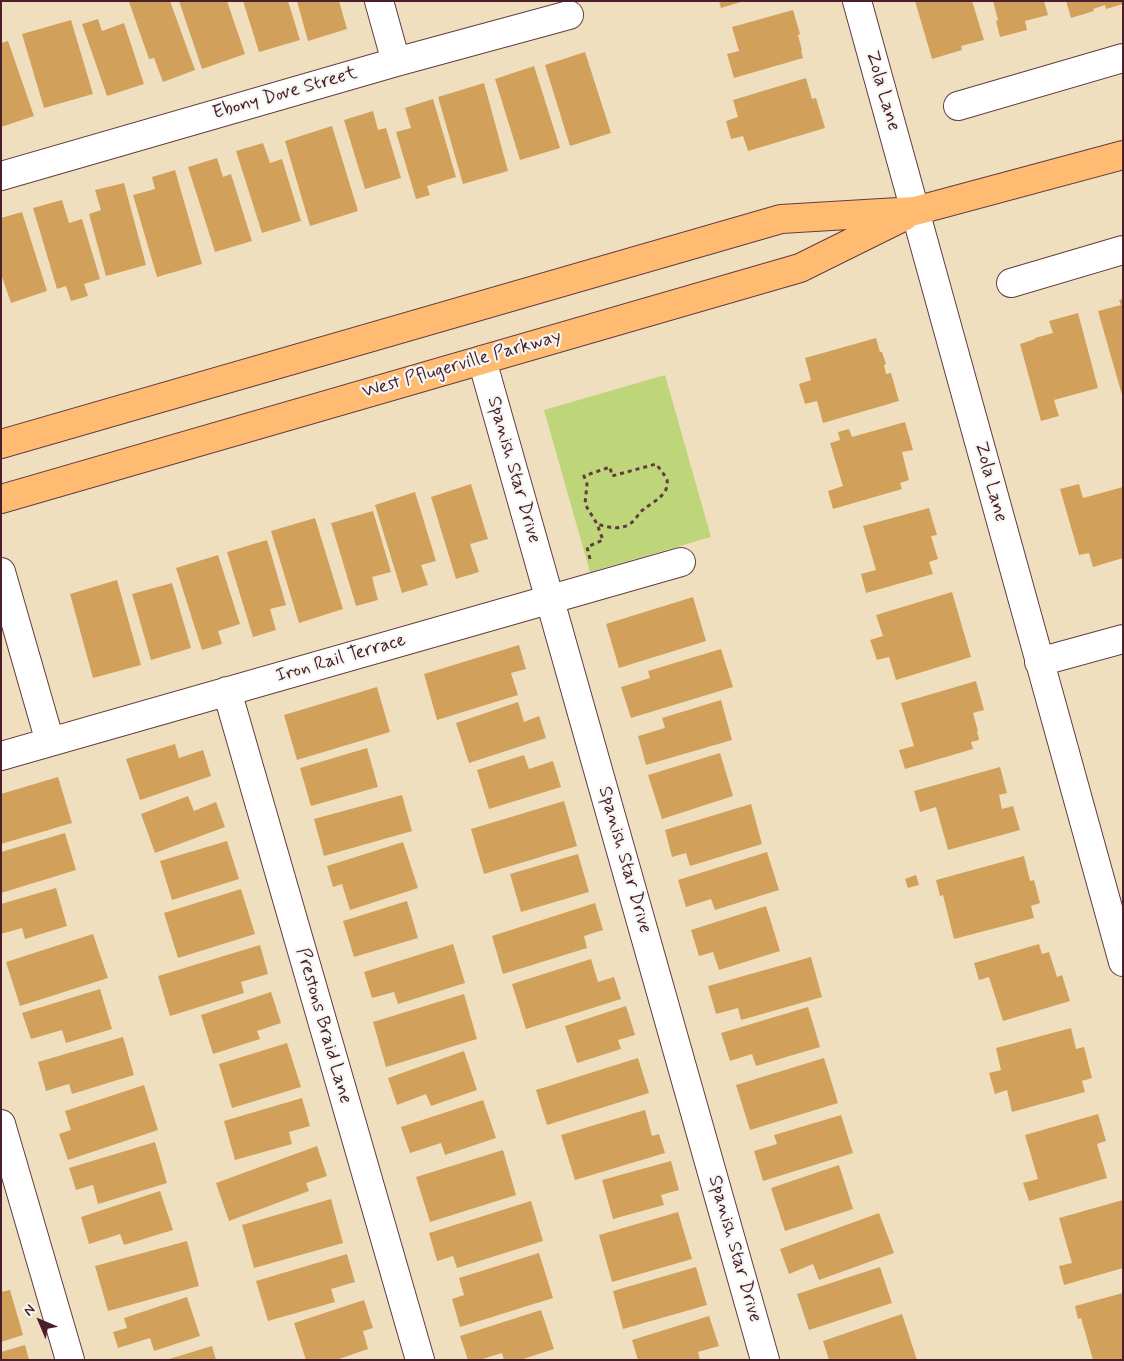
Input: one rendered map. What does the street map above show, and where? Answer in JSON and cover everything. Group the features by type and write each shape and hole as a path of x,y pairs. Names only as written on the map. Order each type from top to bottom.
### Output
{"main road":[{"name":"West Pflugerville Parkway","path":"1,499 800,268 915,211 1123,155"},
{"name":"West Pflugerville Parkway","path":"1,444 781,219 915,211"}],"street":[{"path":"379,1 396,62"},
{"name":"Zola Lane","path":"856,1 1123,962"},
{"name":"Ebony Dove Street","path":"1,176 396,62 569,15"},
{"path":"958,106 1123,58"},
{"path":"1011,283 1123,250"},
{"name":"Spanish Star Drive","path":"482,360 766,1360"},
{"name":"Iron Rail Terrace","path":"1,756 681,562"},
{"path":"1,572 50,742"},
{"path":"1039,662 1123,640"},
{"name":"Prestons Braid Lane","path":"227,691 420,1360"},
{"path":"1,1124 70,1360"}],"path":[{"path":"590,561 587,547 603,540 597,524 585,504 587,484 584,476 610,467 612,476 656,464 667,481 666,490 658,500 643,509 627,525 606,527 597,524"}],"green space":[{"path":"665,375 711,537 590,572 544,410"}],"building":[{"path":"130,1 170,1 195,70 163,82 154,58 149,59"},
{"path":"179,1 227,1 245,54 202,69"},
{"path":"243,1 288,1 300,40 259,52"},
{"path":"297,1 339,1 347,29 308,41"},
{"path":"719,1 741,1 741,2 721,8"},
{"path":"915,1 972,1 984,40 961,46 962,50 932,59"},
{"path":"993,1 1044,1 1048,15 1025,21 1027,30 1000,37"},
{"path":"1066,1 1122,1 1123,4 1106,9 1105,5 1093,9 1094,11 1071,18"},
{"path":"793,10 800,34 798,35 803,58 734,78 727,54 739,51 732,27"},
{"path":"98,19 102,31 124,23 144,84 107,96 82,24"},
{"path":"71,20 93,94 44,108 22,34"},
{"path":"8,41 34,116 1,127 1,43"},
{"path":"585,52 611,133 570,146 545,65"},
{"path":"534,66 560,148 520,160 495,79"},
{"path":"806,78 812,99 816,98 825,128 748,151 743,136 731,139 726,121 738,117 733,100"},
{"path":"484,83 508,171 463,184 438,97"},
{"path":"433,99 456,177 427,186 430,195 416,199 396,132 411,128 405,108"},
{"path":"373,111 378,130 386,128 401,178 365,189 344,120"},
{"path":"332,126 358,211 310,226 285,141"},
{"path":"263,143 270,163 282,159 301,221 262,233 236,151"},
{"path":"217,158 223,177 231,174 252,241 215,252 188,167"},
{"path":"175,170 202,264 157,277 133,195 155,189 152,177"},
{"path":"124,183 146,265 106,276 89,214 101,210 95,190"},
{"path":"62,200 69,223 82,219 100,279 84,284 88,296 71,301 66,286 57,289 33,208"},
{"path":"22,212 47,291 11,303 1,274 1,218"},
{"path":"1123,299 1122,395 1098,311 1121,305 1119,300"},
{"path":"1078,313 1098,388 1054,400 1059,416 1041,421 1020,344 1053,333 1049,321"},
{"path":"876,338 886,364 884,365 886,374 891,373 899,401 823,423 817,401 805,404 799,384 811,380 805,358"},
{"path":"905,422 913,450 902,452 909,480 900,483 902,489 833,509 828,491 843,486 830,443 840,440 838,432 849,429 852,437"},
{"path":"471,484 488,539 470,544 479,572 456,579 431,497"},
{"path":"1079,484 1083,498 1123,487 1123,558 1093,567 1089,553 1079,555 1060,489"},
{"path":"415,492 436,561 421,565 428,585 402,593 375,505"},
{"path":"929,508 937,535 931,536 938,559 929,562 933,574 866,593 861,574 876,570 863,526"},
{"path":"373,511 391,572 372,577 378,600 356,606 331,523"},
{"path":"315,518 343,609 299,623 271,531"},
{"path":"267,540 286,605 270,609 276,630 253,637 227,552"},
{"path":"218,555 240,624 218,631 222,644 202,650 176,568"},
{"path":"117,580 141,665 93,678 70,594"},
{"path":"172,583 191,648 151,660 132,594"},
{"path":"952,592 971,657 896,680 889,657 877,660 870,640 883,636 876,615"},
{"path":"693,597 706,641 619,668 606,624"},
{"path":"519,645 526,669 511,673 518,695 437,720 424,674"},
{"path":"721,649 733,687 631,718 621,687 650,678 648,671"},
{"path":"976,681 984,710 973,713 979,740 971,742 973,749 905,769 899,750 914,746 901,703"},
{"path":"377,687 390,732 297,760 284,715"},
{"path":"721,700 732,740 646,765 638,736 665,728 662,718"},
{"path":"518,702 524,722 539,716 546,738 469,763 456,723"},
{"path":"175,744 179,758 203,750 211,776 140,800 126,759"},
{"path":"367,748 378,787 311,806 300,768"},
{"path":"720,753 733,796 662,819 648,775"},
{"path":"524,755 529,769 553,761 561,787 489,809 477,770"},
{"path":"1000,767 1007,793 999,795 1002,809 1013,806 1020,830 948,850 936,807 920,812 914,791"},
{"path":"58,777 72,823 1,844 1,794"},
{"path":"402,795 412,831 324,856 314,819"},
{"path":"188,796 194,811 216,802 225,827 155,853 141,814"},
{"path":"564,801 577,846 484,874 471,829"},
{"path":"751,804 762,844 690,866 686,853 672,857 665,830"},
{"path":"65,833 76,870 1,893 1,852"},
{"path":"227,841 239,879 172,900 160,861"},
{"path":"403,842 418,888 350,910 342,884 333,887 327,866"},
{"path":"767,852 779,890 715,910 711,899 686,907 678,880"},
{"path":"578,854 589,892 521,912 510,874"},
{"path":"1024,856 1030,881 1034,880 1040,903 1031,906 1034,918 954,939 943,895 940,896 936,880"},
{"path":"916,875 919,885 908,888 905,879"},
{"path":"56,888 67,926 25,939 22,928 1,934 1,904"},
{"path":"241,889 255,934 178,958 164,913"},
{"path":"407,901 418,938 354,957 343,921"},
{"path":"595,903 603,930 584,936 587,948 503,974 492,936"},
{"path":"766,906 780,951 719,970 713,952 699,956 691,930"},
{"path":"93,934 108,978 20,1006 6,962"},
{"path":"453,944 465,983 398,1004 394,992 372,998 364,972"},
{"path":"1039,944 1042,954 1049,952 1057,977 1062,975 1070,1001 1003,1021 989,977 979,980 974,963"},
{"path":"260,945 268,974 241,982 244,993 170,1016 158,976"},
{"path":"811,957 822,997 741,1020 738,1008 716,1014 708,986"},
{"path":"591,959 598,982 614,977 621,999 526,1029 512,984"},
{"path":"100,989 112,1029 66,1043 62,1030 31,1039 22,1013"},
{"path":"271,992 281,1023 257,1031 260,1039 213,1054 201,1015"},
{"path":"464,994 477,1039 386,1067 373,1022"},
{"path":"626,1006 635,1035 618,1040 621,1049 577,1063 565,1026"},
{"path":"808,1007 820,1047 756,1066 752,1054 730,1061 721,1033"},
{"path":"1071,1028 1076,1049 1084,1047 1092,1078 1082,1081 1085,1092 1012,1112 1007,1090 995,1094 989,1073 1001,1070 996,1048"},
{"path":"123,1037 134,1075 72,1094 69,1084 46,1091 38,1062"},
{"path":"287,1043 301,1087 232,1108 219,1064"},
{"path":"464,1051 477,1090 431,1106 426,1094 397,1105 388,1078"},
{"path":"638,1058 649,1093 547,1125 536,1090"},
{"path":"824,1058 838,1103 750,1130 736,1085"},
{"path":"144,1085 158,1130 68,1160 59,1134 71,1130 65,1111"},
{"path":"302,1098 310,1126 289,1132 292,1144 235,1160 224,1121"},
{"path":"483,1100 496,1138 445,1155 441,1143 410,1153 401,1127"},
{"path":"645,1110 652,1136 659,1134 665,1153 575,1180 561,1135"},
{"path":"1098,1114 1106,1141 1097,1144 1107,1178 1029,1201 1023,1183 1038,1179 1025,1135"},
{"path":"841,1115 853,1153 763,1181 754,1151 777,1144 774,1135"},
{"path":"155,1142 167,1183 98,1204 93,1185 76,1190 69,1168"},
{"path":"317,1146 327,1176 306,1183 309,1191 229,1221 216,1183"},
{"path":"503,1150 516,1195 430,1222 416,1177"},
{"path":"671,1161 679,1190 661,1195 664,1205 613,1219 602,1180"},
{"path":"839,1165 853,1209 785,1231 771,1188"},
{"path":"160,1191 173,1230 124,1245 120,1234 89,1244 81,1217"},
{"path":"331,1199 343,1243 254,1268 242,1225"},
{"path":"1123,1200 1123,1268 1064,1285 1059,1266 1072,1263 1059,1218"},
{"path":"531,1201 543,1241 457,1268 453,1256 437,1261 429,1233"},
{"path":"678,1212 692,1259 612,1282 599,1235"},
{"path":"879,1213 894,1253 819,1280 813,1264 789,1274 780,1249"},
{"path":"187,1241 199,1286 108,1311 95,1266"},
{"path":"539,1253 553,1298 460,1327 452,1299 464,1295 459,1278"},
{"path":"347,1254 355,1282 331,1289 335,1302 268,1321 256,1281"},
{"path":"696,1267 707,1305 623,1329 613,1291"},
{"path":"880,1267 892,1303 809,1330 797,1294"},
{"path":"10,1290 23,1335 1,1342 1,1292"},
{"path":"1123,1293 1123,1360 1093,1360 1081,1318 1078,1319 1075,1306"},
{"path":"187,1297 200,1336 154,1351 150,1338 118,1348 113,1332 127,1328 124,1318"},
{"path":"364,1300 373,1328 363,1331 368,1349 336,1360 306,1360 294,1323"},
{"path":"541,1310 554,1349 520,1360 504,1360 502,1353 479,1360 468,1360 460,1336"},
{"path":"902,1314 917,1360 829,1360 823,1341"},
{"path":"709,1316 719,1346 698,1352 700,1360 638,1360 632,1340"},
{"path":"25,1345 29,1360 1,1360 1,1352"},
{"path":"212,1346 216,1360 169,1360 169,1359"}]}
